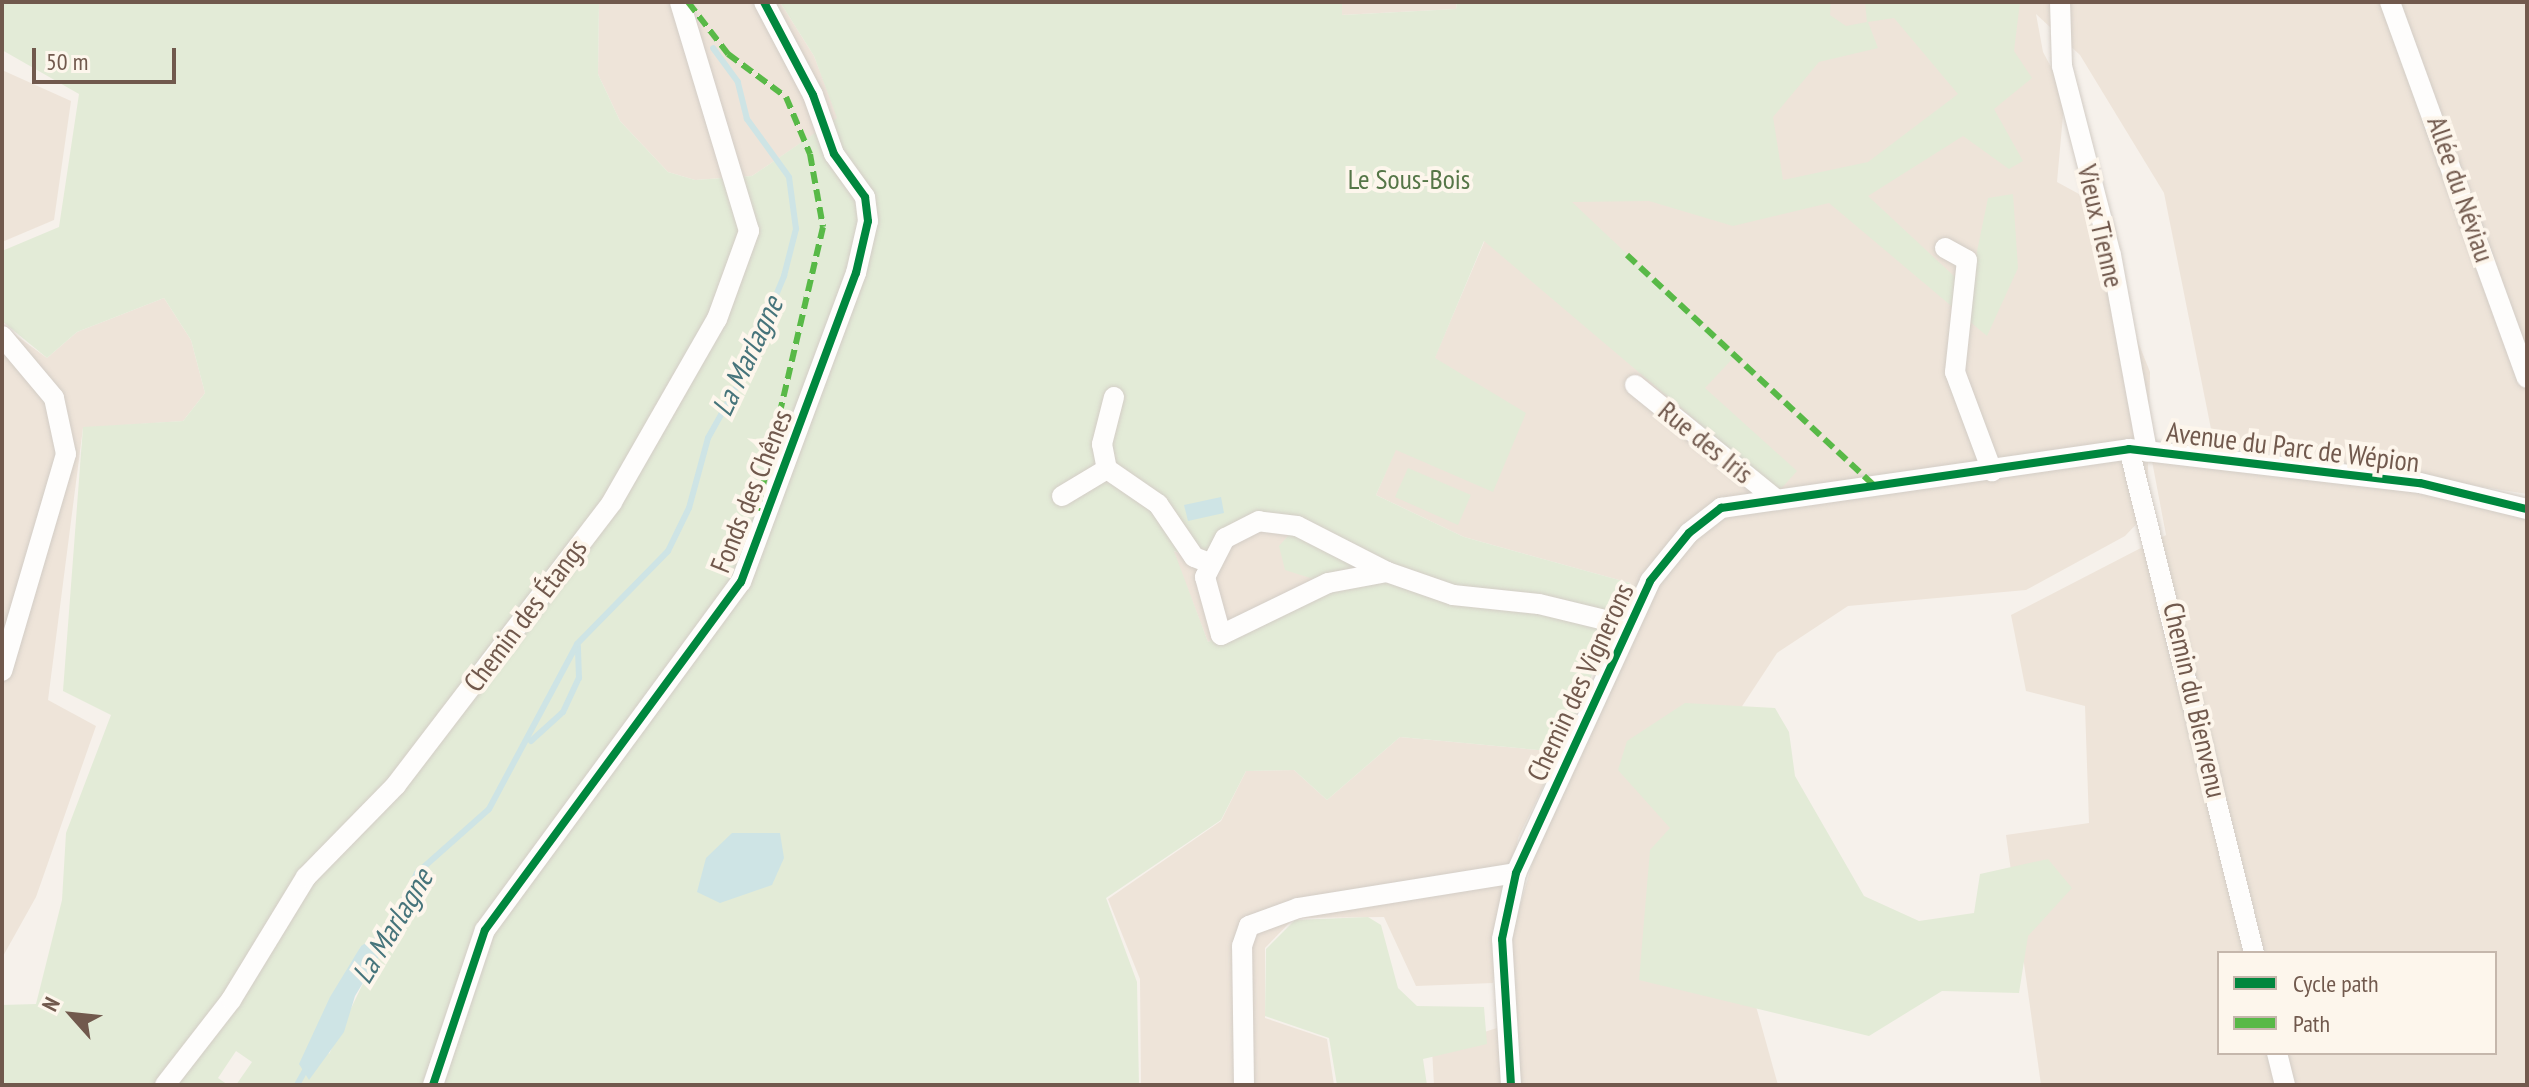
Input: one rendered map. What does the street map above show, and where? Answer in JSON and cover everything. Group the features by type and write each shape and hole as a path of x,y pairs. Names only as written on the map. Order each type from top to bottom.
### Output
{"street":[{"name":"Chemin des Étangs","path":"165,1085 231,1000 306,877 396,785 612,502 717,319 749,231 680,2"},
{"name":"Fonds des Chênes","path":"433,1085 485,930 741,582 856,273 868,221 865,197 834,154 813,95 764,2"},
{"name":"Vieux Tienne","path":"2060,2 2062,66 2111,255 2138,450"},
{"name":"Allée du Néviau","path":"2390,2 2527,378"},
{"path":"1945,248 1967,260 1955,372 1992,471"},
{"path":"2,336 54,398 66,454 2,671"},
{"name":"Rue des Iris","path":"1635,385 1777,500"},
{"path":"1114,397 1102,444 1107,469 1158,504 1194,557 1210,563"},
{"name":"Chemin des Vignerons","path":"1511,1085 1502,939 1516,873 1626,625 1689,533 1721,508 2138,450"},
{"name":"Avenue du Parc de Wépion","path":"2138,450 2420,483 2527,509"},
{"name":"Chemin du Bienvenu","path":"2138,450 2254,951"},
{"path":"1062,496 1076,481 1107,469"},
{"path":"1387,572 1328,583 1221,635 1205,577 1225,538 1259,521 1297,526 1387,572 1453,595 1539,604 1626,625"},
{"path":"1244,1085 1242,946 1249,926 1298,908 1516,873"},
{"path":"2278,1055 2285,1085"}],"shaded area":[{"path":"599,2 780,2 814,56 838,118 752,176 695,180 668,172 620,121 598,74"},
{"path":"1342,2 1457,2 1456,9 1341,15"},
{"path":"1796,2 2527,2 2527,494 2214,444 2164,193 2080,55 2036,14 2043,52 2065,93 2057,182 2079,194 2150,372 2147,513 2125,536 2026,590 1848,606 1777,653 1693,781 1778,1085 1434,1085 1432,1049 1506,1025 1510,941 1536,850 1645,602 1630,583 1464,537 1376,495 1485,240 1505,257"},
{"path":"2,70 71,101 54,220 2,242"},
{"path":"164,298 191,340 205,393 183,421 83,428 48,700 96,726 36,897 2,958 2,325 47,358 77,332"},
{"path":"2152,461 2371,481 2527,512 2527,1085 2041,1085 2006,835 2089,823 2085,706 2026,691 2011,615 2166,535"},
{"path":"1221,497 1224,513 1188,521 1184,505"},
{"path":"1297,526 1328,583 1208,642 1173,551 1210,563 1240,528"},
{"path":"1400,737 1560,752 1518,838 1493,983 1416,986 1384,917 1294,918 1265,948 1265,1018 1327,1039 1334,1085 1141,1085 1140,979 1108,899 1221,821 1246,771 1294,770 1327,800"},
{"path":"732,833 780,833 784,858 772,885 720,903 697,892 706,858"},
{"path":"384,931 389,940 355,996 344,1032 309,1080 299,1064 330,997 361,946"}],"green space":[{"name":"Le Sous-Bois","path":"2,2 599,2 598,74 620,121 668,172 695,180 752,176 837,118 814,56 780,2 1342,2 1342,15 1456,9 1457,2 1831,2 1830,15 1846,26 1867,22 1865,2 2020,2 2014,51 2032,78 1994,109 2023,161 2009,169 1963,136 1868,196 1969,290 1988,198 2013,194 2018,268 1987,336 1829,203 1733,226 1649,201 1572,202 1735,356 1705,388 1797,471 1779,491 1484,241 1435,358 1526,413 1493,492 1396,450 1376,495 1464,537 1630,583 1560,752 1400,737 1327,800 1294,770 1246,771 1221,820 1106,898 1137,982 1139,1085 236,1085 252,1062 236,1051 218,1078 228,1085 2,1085 2,1005 36,1004 62,900 66,833 111,715 63,691 83,427 183,421 205,393 191,340 164,298 77,332 47,358 2,321 2,251 59,227 79,94 2,50","holes":["1894,18 1958,94 1868,162 1783,180 1773,117 1819,62 1878,48 1868,22","1259,521 1296,527 1279,546 1285,570 1326,583 1208,642 1174,551 1210,563","361,946 369,971 329,1054 318,1029"]},
{"path":"1408,468 1471,495 1458,525 1395,497"},
{"path":"1685,703 1775,708 1789,732 1795,776 1864,896 1919,921 1974,913 1980,874 2048,859 2072,888 2028,936 2019,993 1942,991 1869,1036 1639,980 1650,850 1670,828 1618,770 1627,741"},
{"path":"1368,917 1381,925 1398,988 1417,1006 1484,1007 1487,1044 1423,1059 1427,1085 1337,1085 1329,1038 1265,1016 1266,949 1295,920"}],"waterway":[{"name":"La Marlagne","path":"383,941 417,873 489,809 577,644 668,551 689,508 708,438 741,379 784,276 796,229 789,177 747,119 738,82 713,48"},
{"name":"La Marlagne","path":"531,741 563,712 579,678 578,646"},
{"name":"La Marlagne","path":"297,1085 307,1067"}],"marked path":[{"path":"688,2 728,54 786,97 810,154 823,227 757,510"},
{"path":"1627,255 1875,486"}],"cycle path":[{"path":"433,1085 485,930 741,582 856,273 868,221 865,197 834,154 813,95 764,2"},
{"path":"1511,1085 1502,939 1516,873 1650,581 1689,533 1721,508 2129,449 2420,483 2527,509"}]}
